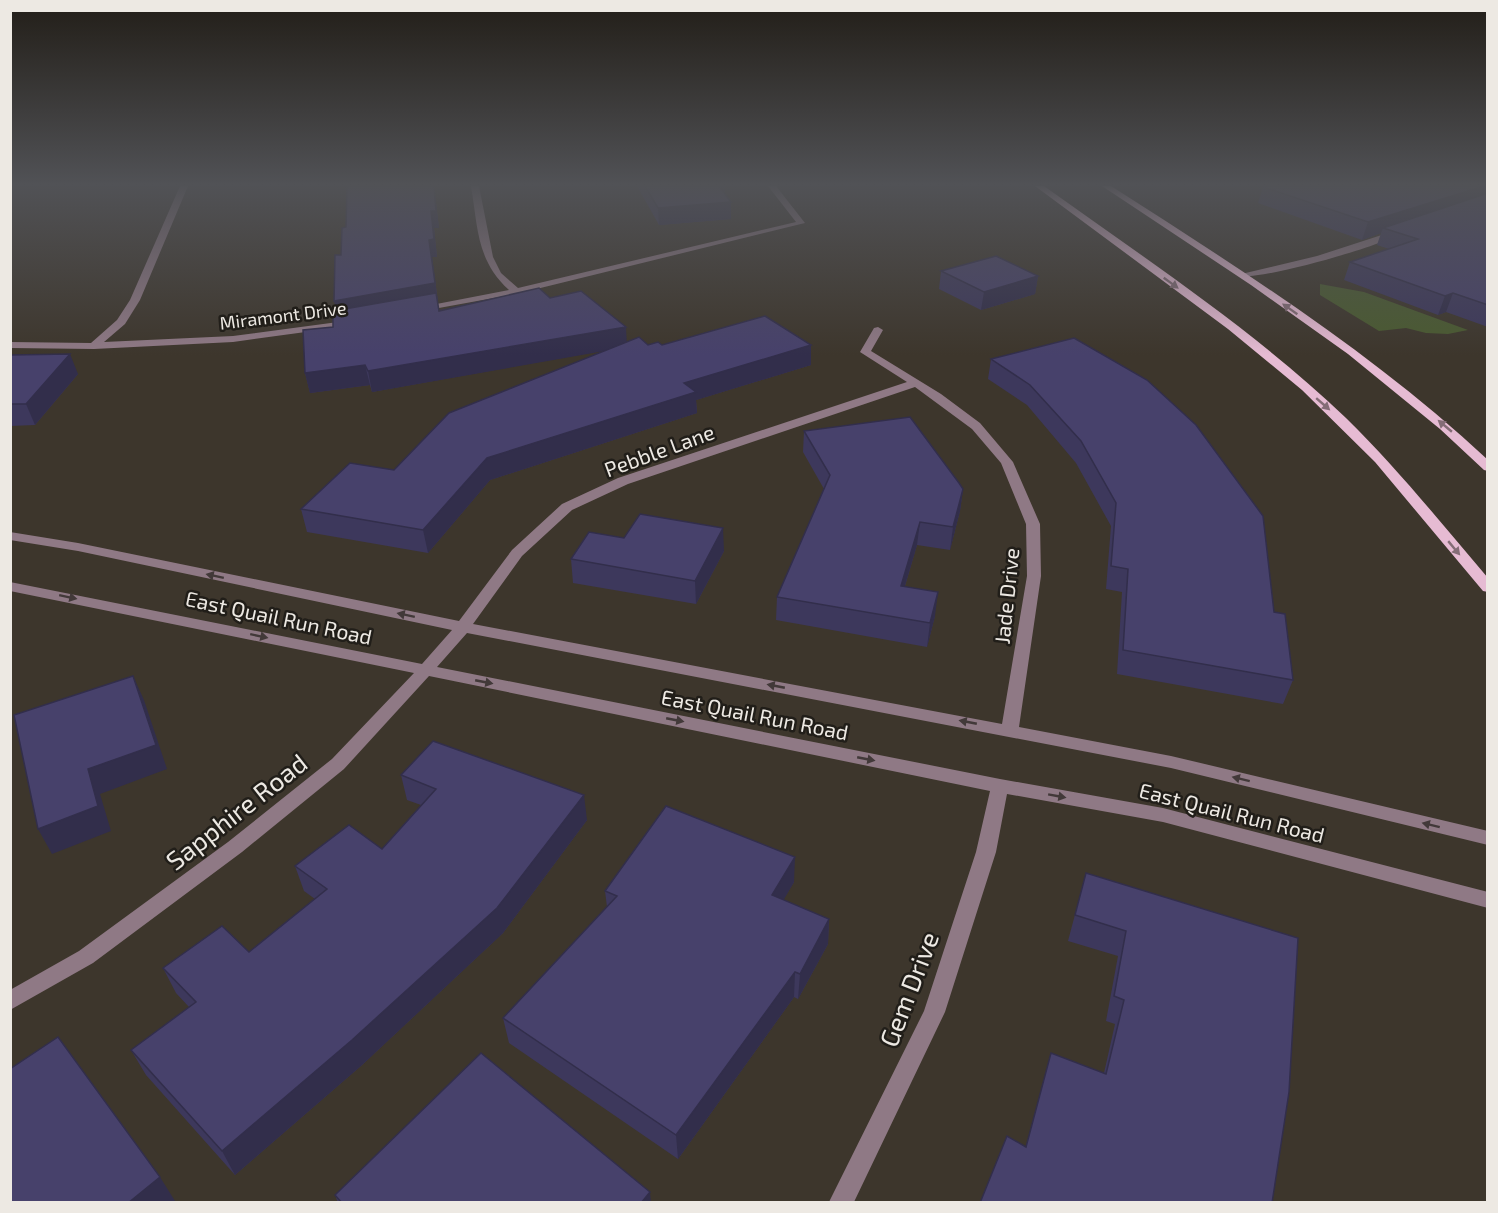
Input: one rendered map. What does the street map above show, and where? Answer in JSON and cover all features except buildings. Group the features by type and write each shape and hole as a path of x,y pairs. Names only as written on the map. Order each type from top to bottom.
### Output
{"main road":[{"path":"1116,243 1258,347 1342,421 1417,502 1488,588"},
{"path":"1193,243 1380,372 1456,435 1488,466"}],"street":[{"path":"94,346 121,322 135,300 160,243"},
{"path":"486,243 489,257 497,274 516,291"},
{"path":"414,312 516,291 719,243"},
{"path":"1242,275 1281,270 1369,243"},
{"name":"Miramont Drive","path":"10,345 94,346 233,339 369,321"},
{"name":"Jade Drive","path":"878,330 865,352 916,383 976,426 1007,462 1033,524 1034,576 1010,729"},
{"name":"Pebble Lane","path":"463,627 518,553 567,507 623,481 916,383"},
{"name":"East Quail Run Road","path":"10,536 78,547 463,627 1010,729 1171,762 1488,838"},
{"name":"East Quail Run Road","path":"10,586 1000,786 1163,815 1488,900"},
{"name":"Sapphire Road","path":"10,1001 86,957 235,847 338,764 463,627"},
{"name":"Gem Drive","path":"841,1203 934,1012 986,852 1000,786"}],"green space":[{"path":"1320,284 1364,292 1468,330 1448,334 1426,333 1406,328 1379,331 1320,295"}]}
